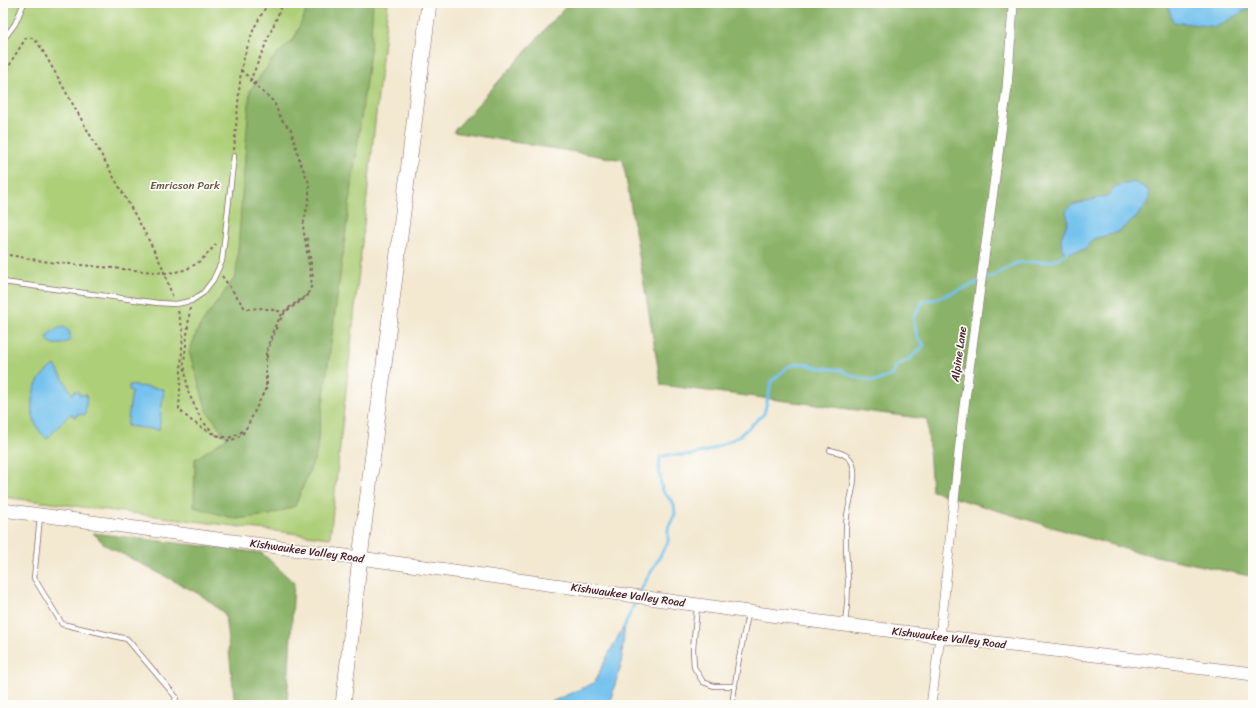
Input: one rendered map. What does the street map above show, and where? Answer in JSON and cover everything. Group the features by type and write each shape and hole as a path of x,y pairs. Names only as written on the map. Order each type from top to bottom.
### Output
{"main road":[{"path":"343,705 429,3"}],"street":[{"name":"Alpine Lane","path":"931,705 940,637 963,414 1007,88 1013,6"},
{"name":"Kishwaukee Valley Road","path":"3,510 845,625 1253,674"}],"lane":[{"path":"3,40 15,24 24,3"},
{"path":"3,282 158,304 176,304 191,301 203,293 213,280 222,261 234,156"},
{"path":"830,450 842,453 850,459 853,468 853,481 846,527 845,545 848,595 845,625"},
{"path":"41,516 34,578 62,624 127,639 176,697 174,705"},
{"path":"697,605 693,648 694,667 703,682 714,686 735,686"},
{"path":"732,705 748,612"}],"path":[{"path":"234,156 241,70 254,28 268,3"},
{"path":"251,79 283,3"},
{"path":"3,82 12,60 26,38 32,38 35,40 43,51 144,231 164,273 176,304 183,331 179,409 186,416 215,436 230,441 242,435 266,394 268,387 268,352 284,312 308,296 313,286 305,225 310,198 310,182 301,162 292,130 282,118 275,102 241,70"},
{"path":"3,254 65,264 178,273 190,268 202,260 226,232"},
{"path":"218,271 247,309 262,308 284,312"},
{"path":"191,301 184,363 188,392 202,421 216,434 229,438 240,433 248,425"}],"green space":[{"name":"Emricson Park","path":"3,3 388,3 330,538 3,497"},
{"path":"307,3 373,3 370,51 316,455 295,506 270,515 236,519 194,507 195,459 227,438 207,411 189,352 199,327 236,276 250,90 276,55 294,39 305,14"},
{"path":"569,3 1253,3 1253,587 1250,576 1132,551 932,491 927,419 661,385 623,160 453,132"},
{"path":"93,533 262,553 294,583 287,705 235,705 225,614 201,595 105,545"}],"water":[{"path":"1167,3 1253,3 1253,6 1216,27 1173,22"},
{"path":"1134,182 1149,190 1149,200 1137,217 1118,232 1093,239 1085,249 1068,253 1062,250 1061,238 1068,221 1066,211 1072,205 1109,195 1115,186"},
{"path":"63,327 69,332 70,340 57,344 48,341 47,338 49,334 54,330"},
{"path":"55,365 72,394 74,394 74,391 79,392 79,395 87,395 85,415 77,414 76,417 70,414 47,439 39,431 36,425 33,416 32,399 37,383 48,370"},
{"path":"129,385 164,389 159,430 127,426 132,391 129,390"},
{"path":"625,624 621,665 609,705 547,705 594,683"}],"waterway":[{"path":"639,593 668,542 668,528 675,514 674,504 662,490 659,470 660,457 668,455 691,455 708,451 738,437 764,414 772,381 789,366 802,363 815,367 841,370 855,377 876,381 892,375 897,365 910,359 924,345 917,337 913,318 924,300 933,300 965,288 993,276 1016,263 1052,261 1068,253"},
{"path":"624,627 636,600"}]}
